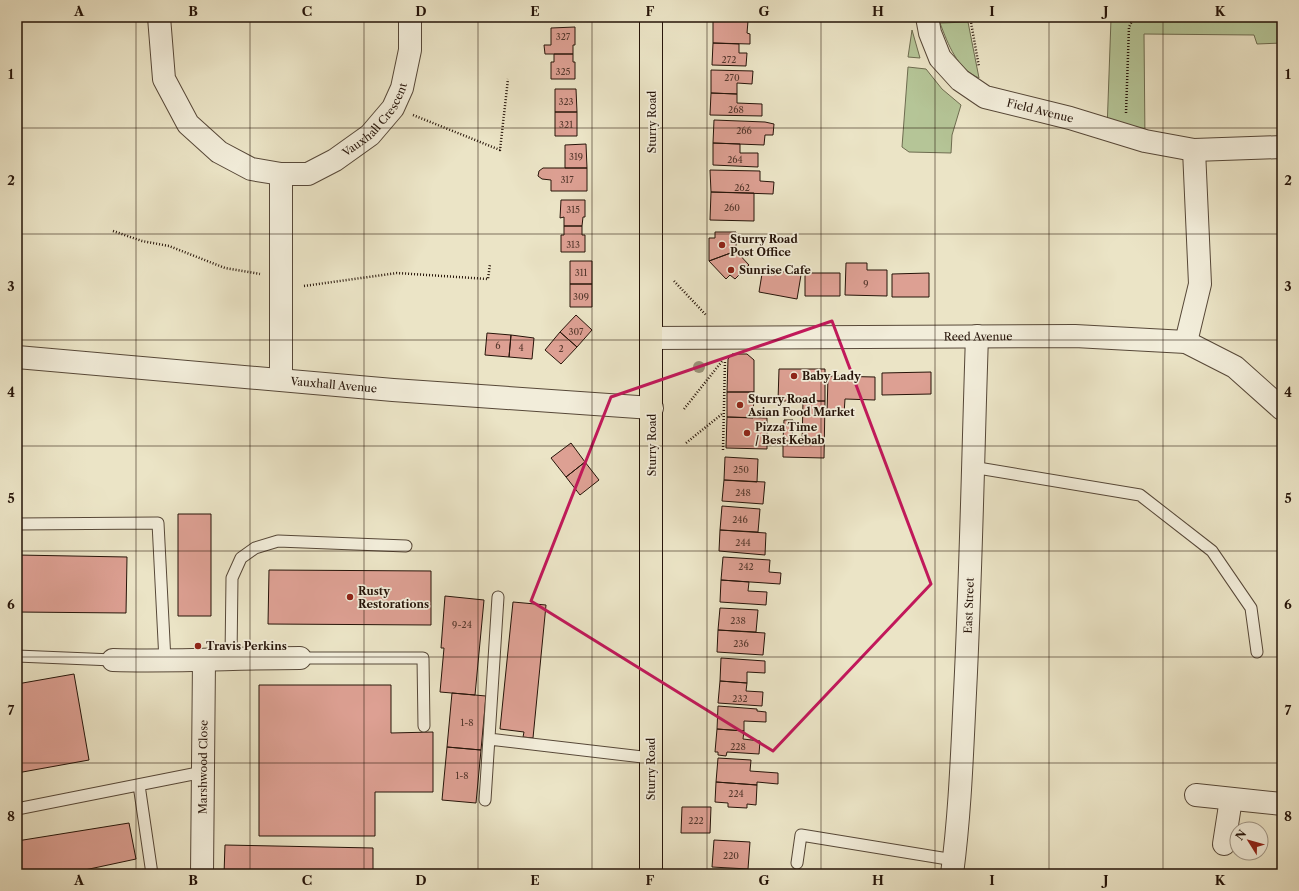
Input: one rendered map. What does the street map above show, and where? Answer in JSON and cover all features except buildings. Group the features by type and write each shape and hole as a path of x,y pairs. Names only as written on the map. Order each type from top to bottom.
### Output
{"highway":[{"name":"Sturry Road","path":"651,17 651,874"}],"street":[{"name":"Vauxhall Crescent","path":"158,17 164,79 188,124 219,152 251,169 281,174 308,174 335,160 370,135 394,108 402,88 410,50 410,17"},
{"name":"Field Avenue","path":"928,17 930,33 940,58 960,80 985,97 1070,118 1125,135 1194,150 1282,147"},
{"path":"1186,342 1200,284 1194,150"},
{"path":"281,174 281,379"},
{"name":"East Street","path":"953,867 959,821 971,574 972,466 978,336"},
{"name":"Reed Avenue","path":"651,338 1075,336 1186,342 1235,367 1282,409"},
{"name":"Vauxhall Avenue","path":"17,357 393,390 652,408"},
{"path":"113,660 166,661 231,658 300,658"},
{"name":"Marshwood Close","path":"202,874 204,660"},
{"path":"1196,795 1282,804"},
{"path":"1224,844 1231,799"}],"lane":[{"path":"972,466 1140,495 1212,551 1250,608 1257,652"},
{"path":"17,524 158,522 166,661"},
{"path":"231,658 232,578 241,558 255,548 278,541 406,546"},
{"path":"485,800 498,597"},
{"path":"17,656 113,660"},
{"path":"300,658 423,658 424,726"},
{"path":"489,740 651,758"},
{"path":"17,809 203,772"},
{"path":"139,785 152,874"},
{"path":"796,863 802,835 953,867"}],"path":[{"path":"970,17 985,97"},
{"path":"1125,135 1129,27 1134,17"},
{"path":"394,108 500,150 508,79"},
{"path":"113,231 142,241 169,246 225,268 281,284 397,273 488,279 490,264"},
{"path":"652,280 672,279 727,337"},
{"path":"684,409 725,358"},
{"path":"723,450 724,365"},
{"path":"686,443 723,414"}],"highlighted area":[{"path":"832,321 931,584 773,751 531,601 611,397"}],"green space":[{"path":"1105,17 1282,17 1282,43 1257,44 1254,35 1144,34 1145,141 1107,130 1111,19"},
{"path":"968,22 979,78 965,69 954,55 940,23"},
{"path":"912,30 920,58 908,57"},
{"path":"908,67 926,69 942,89 961,105 952,135 951,153 909,152 902,147"}],"place":[{"name":"Sturry Road Post Office","path":"722,245"},
{"name":"Sunrise Cafe","path":"731,270"},
{"name":"Baby Lady","path":"794,376"},
{"name":"Sturry Road Asian Food Market","path":"740,405"},
{"name":"Pizza Time / Best Kebab","path":"747,433"},
{"name":"Rusty Restorations","path":"350,597"},
{"name":"Travis Perkins","path":"198,646"}]}
